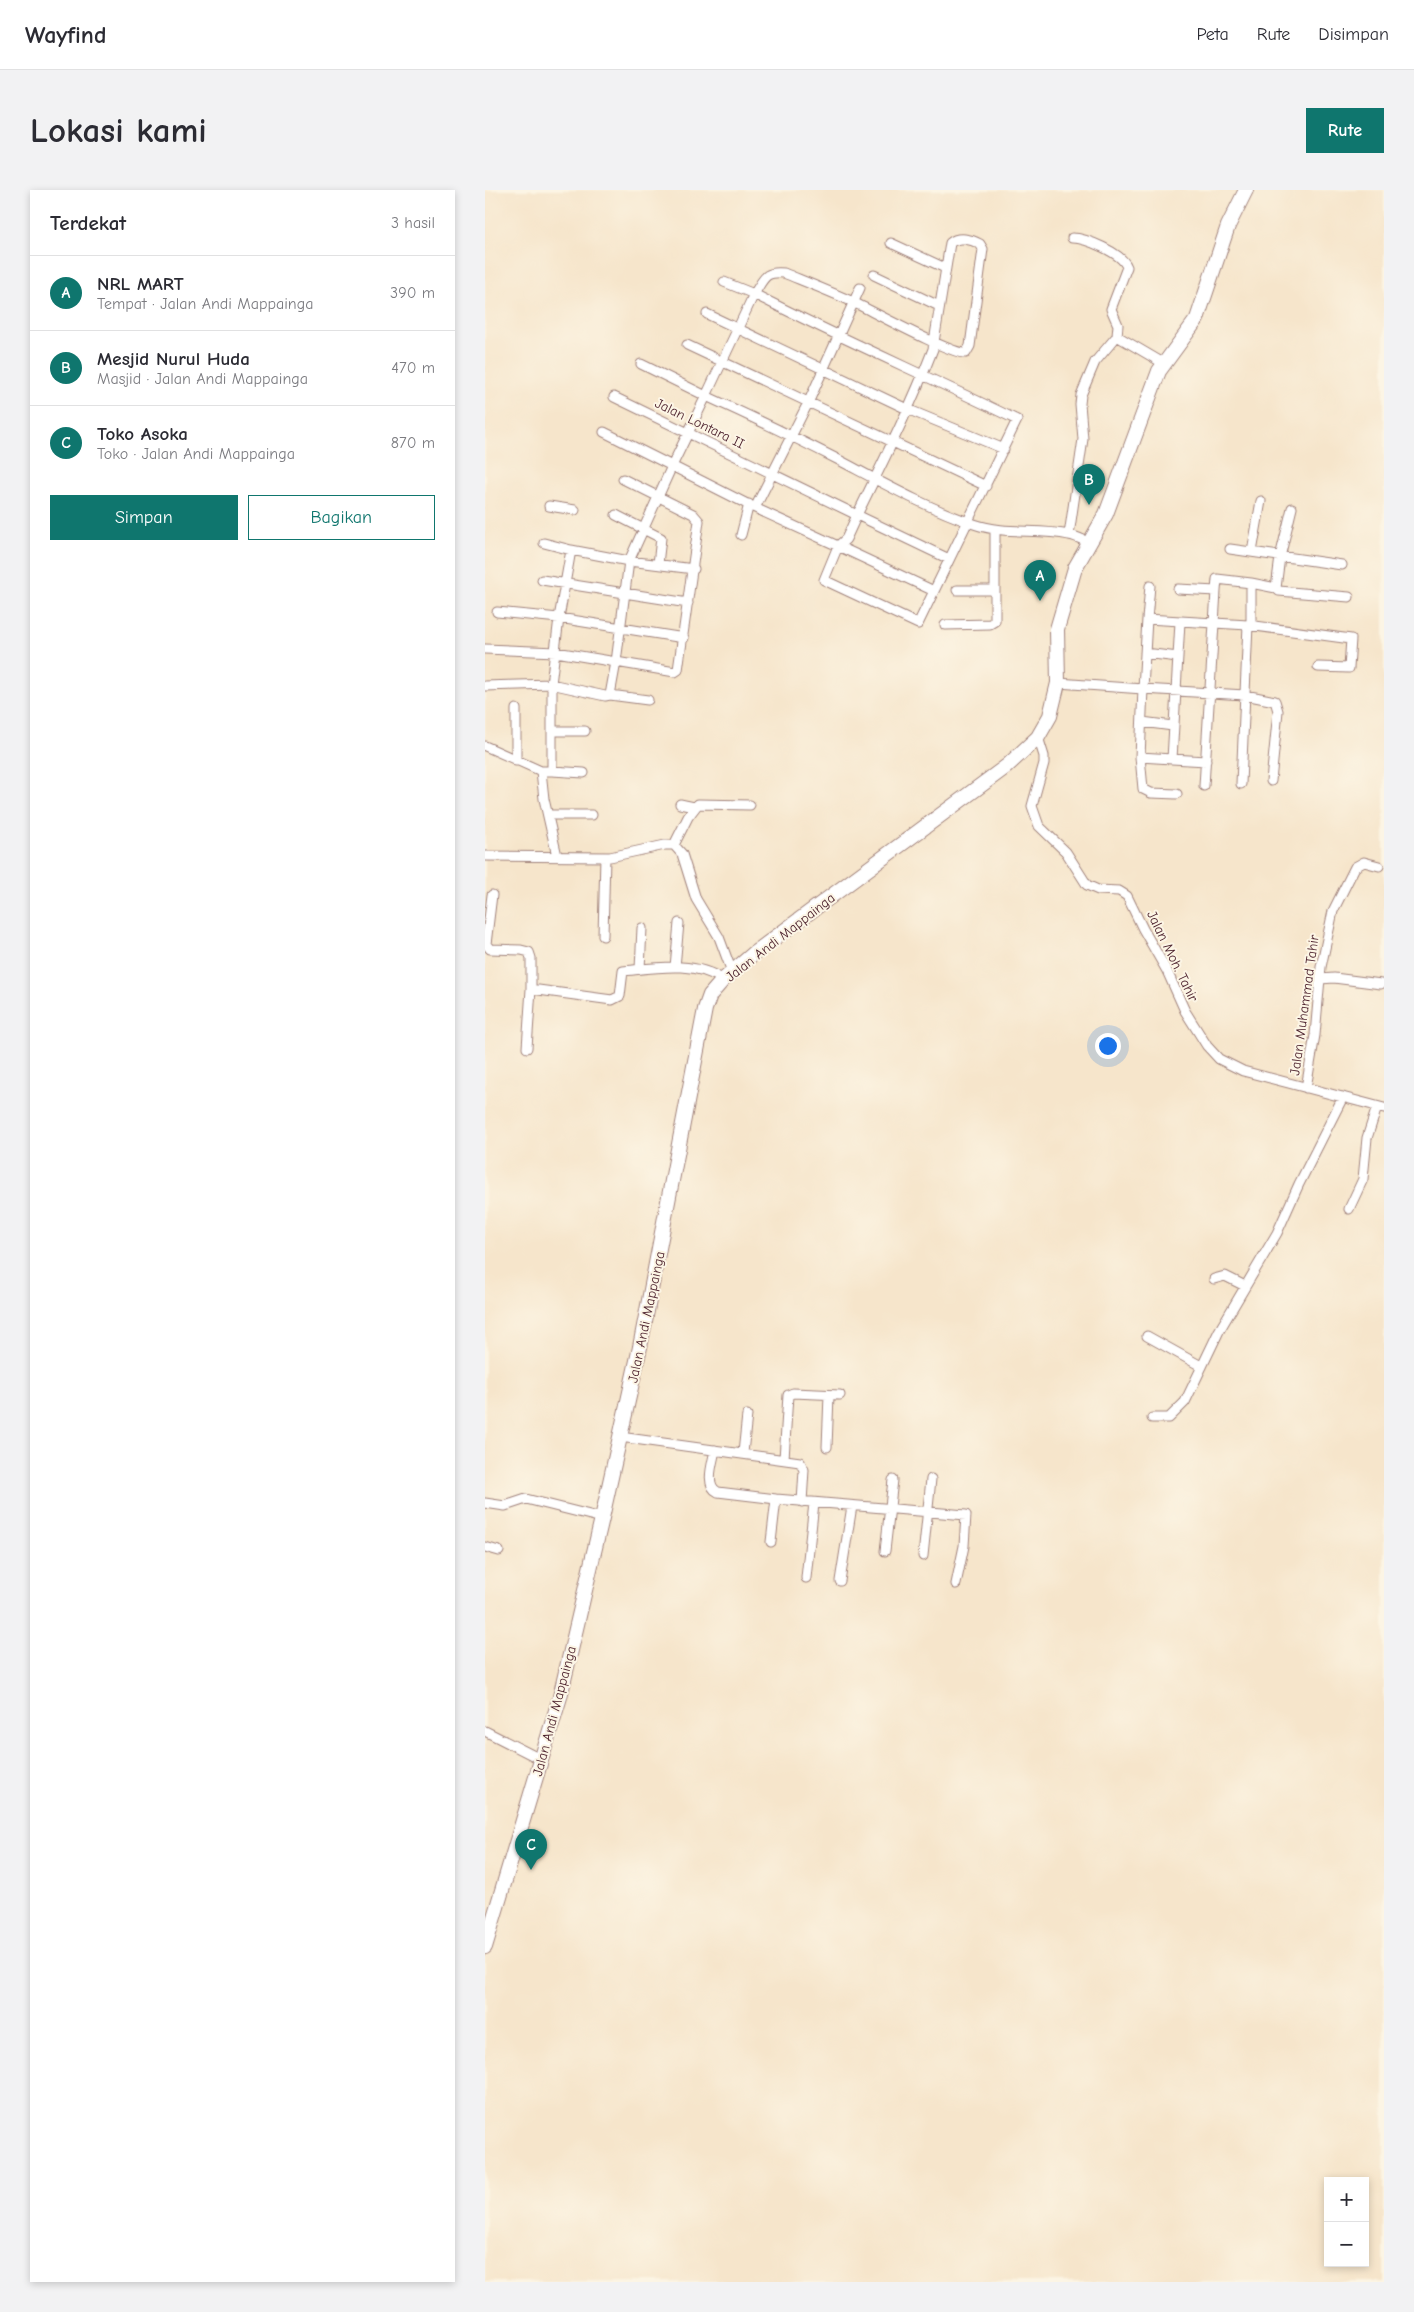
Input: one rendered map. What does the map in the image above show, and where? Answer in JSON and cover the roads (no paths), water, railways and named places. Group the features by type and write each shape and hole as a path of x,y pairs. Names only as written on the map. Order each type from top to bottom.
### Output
{"main road":[{"name":"Jalan Andi Mappainga","path":"485,1947 560,1697 657,1268 701,1022 707,1002 727,976 759,949 1007,766 1038,737 1050,716 1058,683 1057,644 1060,617 1075,568 1106,514 1163,362 1197,319 1228,226 1246,190"}],"street":[{"path":"1069,535 1083,439 1081,395 1095,362 1117,336 1119,325 1111,309 1127,268 1120,257 1085,239 1072,238"},
{"path":"610,695 626,595 629,560 737,328 755,294 766,275 775,272 792,276 853,302 934,342 959,353 966,353 969,350 982,245 974,241 962,239 952,241 948,248 934,342 923,376 846,539 838,546 824,580 918,624 1017,420 923,376 837,336 755,294 724,282"},
{"path":"891,243 945,268"},
{"path":"874,275 939,306"},
{"path":"741,535 752,506 773,474 809,401 860,288"},
{"path":"707,314 907,409 1004,449"},
{"path":"1117,336 1163,362"},
{"path":"687,345 986,486"},
{"path":"641,364 968,521 995,530 1069,535 1090,543"},
{"name":"Jalan Lontara II","path":"615,397 949,559"},
{"path":"604,432 752,506 934,591"},
{"path":"485,649 556,652 676,672 679,669 699,521 693,514 623,479"},
{"path":"1252,552 1261,501"},
{"path":"549,506 575,510"},
{"path":"1276,588 1280,557 1292,508"},
{"path":"616,515 662,539 658,564"},
{"path":"945,625 993,624 995,621 995,530"},
{"path":"544,543 571,550 694,569"},
{"path":"1230,548 1342,565"},
{"path":"552,771 552,688 559,618 571,550"},
{"path":"1204,786 1217,579 1251,583 1276,588 1279,591 1349,596"},
{"path":"542,580 688,604"},
{"path":"1241,784 1251,583"},
{"path":"1150,586 1140,757 1143,788 1151,793 1177,794"},
{"path":"1178,589 1216,591"},
{"path":"957,590 995,590"},
{"path":"497,612 559,618 684,638"},
{"path":"1147,619 1249,625 1351,639 1349,668 1319,668"},
{"path":"1172,759 1180,622"},
{"path":"1145,653 1178,657"},
{"path":"1058,683 1210,692 1271,699 1277,706 1271,781"},
{"path":"485,686 552,688 648,700"},
{"path":"516,709 516,761"},
{"path":"1142,722 1173,726"},
{"path":"553,731 585,731"},
{"name":"Jalan Moh. Tahir","path":"1038,737 1044,756 1044,763 1032,799 1035,818 1043,830 1066,852 1084,882 1092,888 1119,891 1127,896 1167,971 1185,1011 1207,1046 1229,1065 1380,1108"},
{"path":"485,746 541,771 584,772"},
{"path":"1140,757 1205,761"},
{"path":"541,771 544,799 549,814 557,856"},
{"path":"674,845 695,807 700,803 750,805"},
{"path":"680,804 695,807"},
{"path":"549,814 592,815"},
{"path":"485,856 605,857 665,845 674,845 682,854 696,899 719,937 727,976 675,967 623,972 620,996 614,1000 531,989"},
{"path":"603,936 605,857"},
{"name":"Jalan Muhammad Tahir","path":"1306,1088 1315,1035 1320,979 1330,924 1350,874 1361,862 1379,866"},
{"path":"493,895 486,944 490,949 529,952 531,958 527,1048"},
{"path":"675,967 679,923"},
{"path":"640,969 642,928"},
{"path":"1320,979 1334,978 1381,984"},
{"path":"1152,1418 1169,1418 1185,1402 1201,1366 1277,1233 1299,1184 1343,1098"},
{"path":"1349,1209 1363,1179 1367,1138 1380,1108"},
{"path":"1214,1279 1225,1276 1245,1286"},
{"path":"1147,1336 1201,1366"},
{"path":"784,1459 788,1395 793,1393 840,1396"},
{"path":"827,1446 829,1395"},
{"path":"743,1453 747,1415"},
{"path":"620,1437 800,1462 803,1464 805,1476 802,1502"},
{"path":"715,1450 710,1484 714,1490 776,1500 966,1515 964,1546 957,1584"},
{"path":"923,1556 931,1479"},
{"path":"885,1550 893,1480"},
{"path":"485,1503 505,1506 526,1499 602,1518"},
{"path":"771,1542 776,1500"},
{"path":"806,1578 814,1503"},
{"path":"840,1580 852,1506"},
{"path":"485,1547 499,1551"},
{"path":"485,1731 542,1760"}],"place":[{"name":"Mesjid Nurul Huda","path":"1089,505"},
{"name":"NRL MART","path":"1040,601"},
{"name":"Toko Asoka","path":"531,1870"}]}
